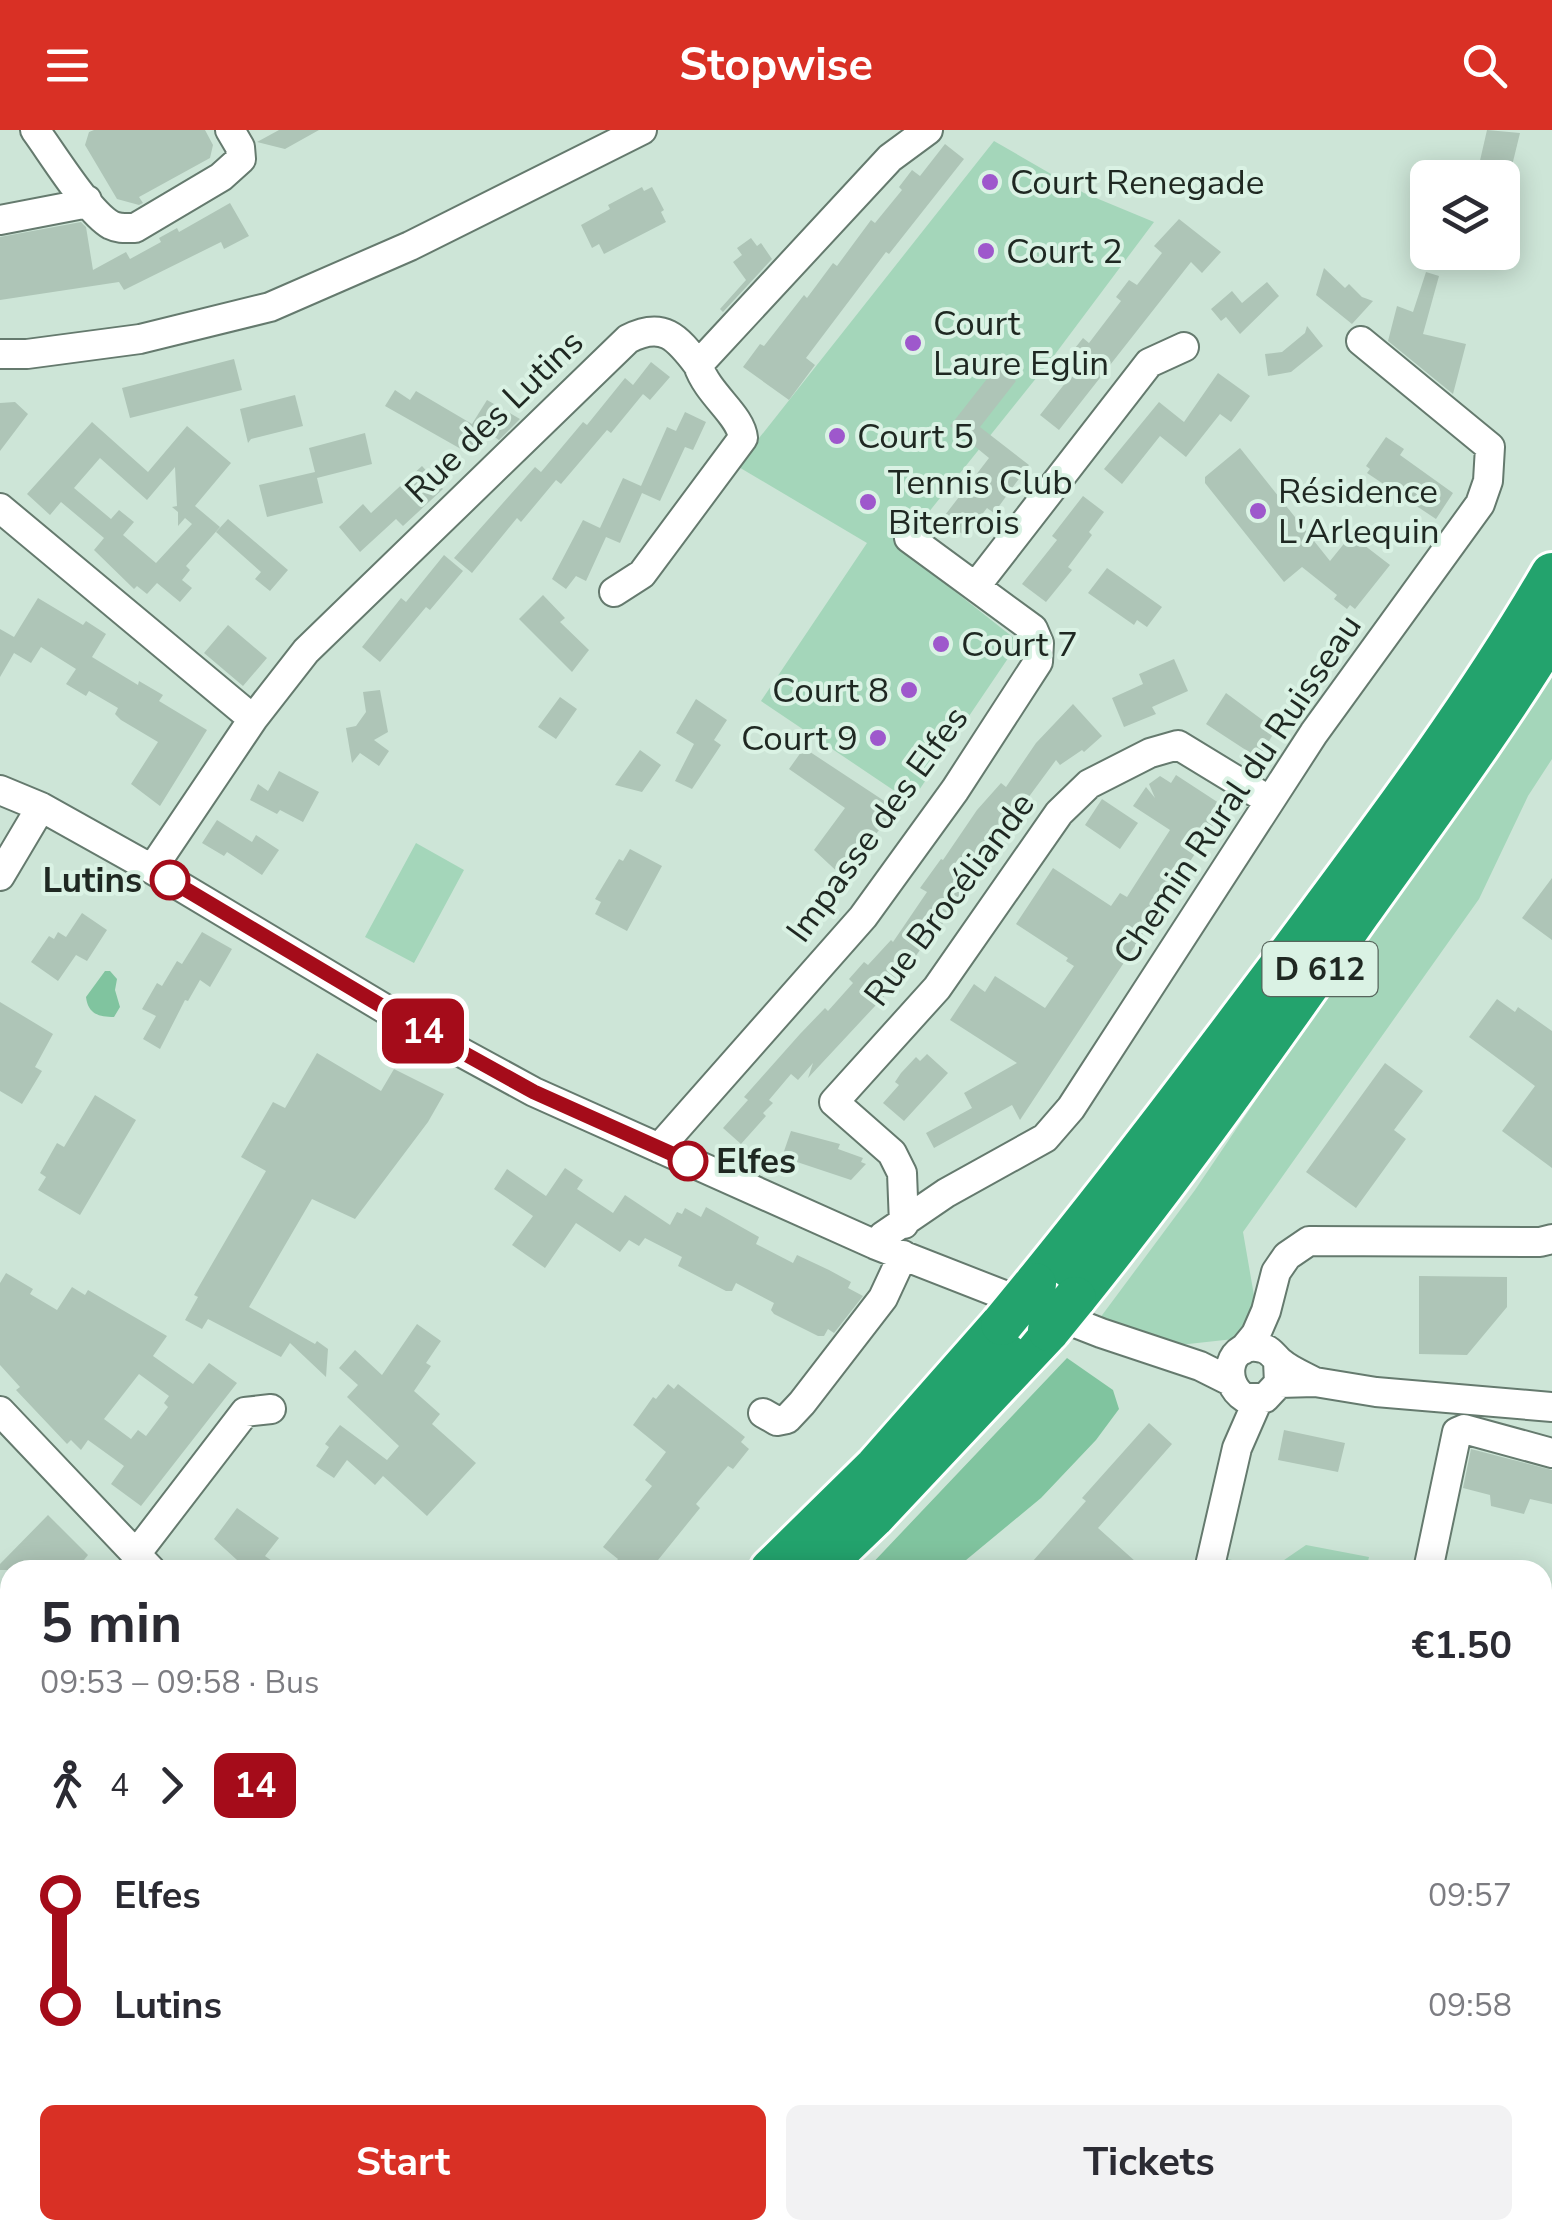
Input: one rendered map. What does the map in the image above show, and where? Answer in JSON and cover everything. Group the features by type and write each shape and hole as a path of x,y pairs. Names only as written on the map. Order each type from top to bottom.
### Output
{"highway":[{"name":"D 612","path":"1038,1328 1035,1284 1136,1159 1362,856 1463,714 1552,574"},
{"name":"D 612","path":"829,1560 874,1517 1165,1184 1468,760 1552,632"},
{"name":"D 612","path":"781,1560 876,1467 1038,1328"},
{"path":"855,1560 965,1447 1038,1328"}],"street":[{"path":"45,133 87,200 108,223 118,228 135,228 222,177 241,158 230,130"},
{"path":"0,354 140,339 270,307 410,246 642,130"},
{"path":"614,592 642,574 743,438 742,428 704,384 698,365 890,158 928,130"},
{"path":"0,220 87,200"},
{"name":"Rue des Lutins","path":"152,869 253,719 306,651 628,339 645,330 670,334 698,365"},
{"name":"Chemin Rural du Ruisseau","path":"890,1250 884,1236 946,1193 1046,1138 1071,1108 1314,733 1480,504 1488,482 1490,447 1362,340"},
{"path":"976,586 1148,363 1184,347"},
{"path":"0,508 253,719"},
{"name":"Impasse des Elfes","path":"659,1148 864,918 955,790 1038,662 1039,643 1033,629 909,538"},
{"name":"Rue Brocéliande","path":"904,1224 902,1174 892,1153 834,1102 937,988 1059,814 1089,784 1150,753 1178,745 1270,802"},
{"path":"0,790 41,807 152,869 534,1092 890,1250 1157,1352 1376,1392 1552,1407"},
{"path":"0,876 41,807"},
{"path":"1211,1560 1253,1371 1256,1334 1276,1272 1286,1256 1309,1241 1552,1239"},
{"path":"762,1414 777,1421 787,1420 802,1402 883,1298 890,1250"},
{"path":"145,1560 246,1412 271,1409"},
{"path":"0,1411 142,1560"},
{"path":"1430,1560 1458,1432 1464,1429 1552,1453"}],"shaded area":[{"name":"Tennis Club Biterrois","path":"994,141 1084,193 1154,222 1053,357 900,548 1019,642 911,802 761,701 867,543 737,466"},
{"path":"1552,662 1552,759 1528,796 1479,899 1243,1232 1261,1336 1170,1346 1097,1322 1195,1190"},
{"path":"416,843 464,870 414,963 365,937"},
{"path":"105,971 117,979 115,990 120,1007 114,1017 95,1013 86,997"},
{"path":"1067,1358 1113,1390 1119,1409 1096,1440 1041,1498 966,1560 875,1560"},
{"path":"1306,1545 1369,1557 1368,1560 1284,1560"}],"building":[{"path":"205,130 213,145 210,158 139,197 143,203 139,205 117,199 85,145 89,132"},
{"path":"279,130 319,130 285,149 257,142"},
{"path":"1487,130 1520,133 1513,160 1480,160"},
{"path":"945,144 964,159 889,254 886,252 806,358 815,365 789,400 743,367 804,295 807,298 833,263 837,266 871,220 875,223 902,190 899,187 912,170 920,176"},
{"path":"642,187 644,191 652,187 666,222 604,254 599,244 592,248 581,225"},
{"path":"230,203 249,236 224,249 221,242 124,290 119,282 0,300 0,237 81,222 86,227 93,270 126,252 130,259 161,242 159,238 177,228 179,232"},
{"path":"1179,219 1221,252 1202,273 1191,262 1059,430 1040,415 1074,372 1071,370 1076,364 1068,357 1083,338 1089,343 1121,301 1116,297 1129,280 1137,285 1162,253 1154,246"},
{"path":"751,238 757,246 761,243 772,259 723,312 720,309 746,280 733,262 742,255 737,248"},
{"path":"1324,268 1345,288 1349,284 1362,297 1373,301 1352,324 1316,295"},
{"path":"1426,272 1439,276 1423,334 1466,344 1453,394 1388,341 1397,306 1413,312"},
{"path":"1267,282 1279,296 1240,334 1226,317 1221,321 1211,309 1232,291 1242,303"},
{"path":"1307,326 1323,346 1291,372 1268,376 1265,354 1282,352 1305,333"},
{"path":"234,359 242,390 130,418 122,388"},
{"path":"651,362 670,377 650,400 643,394 561,484 556,480 521,522 517,518 472,573 454,558 535,467 541,472 583,422 587,425 625,378 633,385"},
{"path":"997,366 1016,381 980,427 1029,465 994,513 987,508 965,536 942,519 989,458 950,426"},
{"path":"1218,373 1250,396 1231,422 1220,414 1186,457 1160,436 1122,484 1104,469 1159,402 1184,422"},
{"path":"395,390 410,400 416,391 472,424 487,400 520,419 499,440 490,434 477,438 468,453 385,406"},
{"path":"295,395 303,426 248,443 240,409"},
{"path":"15,402 28,414 0,451 0,403"},
{"path":"685,412 706,422 693,450 685,447 660,501 642,493 620,543 606,537 586,581 576,576 566,589 552,579 583,520 600,528 623,478 641,486 667,427 676,431"},
{"path":"92,422 148,472 187,426 231,463 195,506 220,527 186,566 190,570 182,580 192,588 180,602 157,583 147,594 137,586 134,589 94,550 104,538 61,502 50,515 27,494","holes":["100,458 147,500 175,467 177,506 172,507 178,512 178,526 185,518 192,524 156,563 123,535 134,522 119,510 111,519 74,488"]},
{"path":"365,433 372,464 317,478 323,503 267,517 259,485 315,472 309,448"},
{"path":"1386,437 1404,449 1400,455 1453,493 1436,519 1367,473 1370,469 1366,466"},
{"name":"Résidence L'Arlequin","path":"1240,448 1330,561 1351,535 1390,565 1355,609 1350,605 1347,609 1334,599 1337,595 1302,567 1284,582 1205,483 1205,477"},
{"path":"422,466 443,489 403,526 396,519 360,552 339,527 363,504 371,513"},
{"path":"1083,496 1104,512 1068,567 1072,570 1046,602 1022,584 1057,540 1052,536"},
{"path":"228,519 288,570 270,591 255,579 261,572 216,532"},
{"path":"444,555 463,571 430,610 426,607 380,662 362,647 401,598 406,602"},
{"path":"1107,568 1162,607 1147,627 1137,620 1134,625 1088,593"},
{"path":"543,595 565,618 560,622 589,650 572,672 519,619"},
{"path":"38,598 106,634 92,657 163,695 159,701 207,730 160,806 131,784 158,742 121,720 115,714 118,708 89,691 86,696 66,684 76,669 41,647 31,663 14,653 0,677 0,629 14,637"},
{"path":"228,625 267,658 243,686 204,653"},
{"path":"1174,659 1188,691 1152,707 1156,714 1124,727 1112,698 1143,684 1139,674"},
{"path":"380,690 388,732 374,740 389,751 379,766 360,753 352,763 346,728 356,726 366,712 363,692"},
{"path":"1226,693 1276,730 1258,758 1206,724"},
{"path":"560,697 577,709 556,739 538,727"},
{"path":"696,699 727,720 714,740 721,745 692,789 675,781 694,744 676,733"},
{"path":"1073,704 1102,736 1060,765 1056,760 939,929 936,927 913,960 916,962 808,1078 813,1063 798,1080 791,1074 769,1100 773,1103 763,1113 766,1116 741,1144 723,1128 748,1100 744,1097 800,1034 853,983 849,979 864,962 868,965 893,942 927,892 920,888 977,810 1001,783 1006,787 1036,743"},
{"path":"804,748 895,808 844,878 814,850 845,808 789,769"},
{"path":"640,750 661,765 642,792 615,785"},
{"path":"279,771 319,792 303,822 250,800 258,784 268,791"},
{"path":"1176,775 1225,807 1162,905 1020,1120 1012,1105 934,1148 926,1133 972,1108 964,1093 1017,1063 950,1020 974,984 985,992 995,976 1045,1008 1074,966 1016,924 1053,868 1111,906 1120,893 1127,897 1170,830 1133,806 1146,787 1155,798 1149,784 1160,776 1171,783"},
{"path":"1102,799 1138,823 1120,849 1085,825"},
{"path":"217,820 252,842 256,835 279,850 262,875 227,852 224,856 202,843"},
{"path":"630,849 662,866 627,931 595,914 601,902 595,899 619,859 623,861"},
{"path":"1552,878 1552,940 1522,918"},
{"path":"82,913 107,930 87,961 76,955 58,981 31,962 49,936 54,939 58,932 66,937"},
{"path":"202,932 232,949 210,987 200,980 185,1000 160,1049 143,1039 156,1016 142,1009 157,983 162,986 177,961 182,964"},
{"path":"1497,999 1515,1012 1518,1007 1552,1031 1552,1168 1502,1131 1535,1086 1469,1037"},
{"path":"0,1002 53,1034 35,1067 42,1071 22,1104 0,1091"},
{"path":"317,1053 381,1091 394,1069 444,1094 428,1122 355,1219 312,1199 249,1307 328,1349 326,1377 290,1343 281,1357 208,1319 202,1329 185,1320 198,1297 194,1295 266,1171 241,1157 273,1102 285,1108"},
{"path":"927,1054 948,1073 904,1121 883,1103 899,1085 895,1082 901,1073 916,1057 920,1061"},
{"path":"1385,1063 1423,1091 1394,1130 1406,1139 1356,1208 1306,1172"},
{"path":"95,1095 136,1120 80,1215 38,1190 46,1177 40,1173 57,1143 64,1147"},
{"path":"791,1131 840,1144 838,1149 863,1158 861,1162 866,1164 851,1180 782,1157"},
{"path":"565,1168 583,1180 577,1189 613,1213 625,1195 670,1225 677,1212 682,1214 685,1208 701,1217 706,1207 759,1237 756,1244 793,1263 797,1255 829,1270 851,1282 848,1288 863,1296 834,1333 828,1329 824,1336 818,1336 774,1314 774,1303 736,1283 732,1291 726,1291 678,1266 682,1257 645,1238 639,1246 629,1240 620,1252 576,1223 545,1268 512,1245 533,1216 494,1189 507,1169 546,1196"},
{"path":"6,1273 57,1310 72,1287 85,1295 88,1290 167,1336 153,1356 193,1384 209,1363 237,1383 141,1506 111,1484 124,1466 88,1440 81,1450 71,1440 67,1444 16,1390 20,1387 0,1365 0,1283","holes":["139,1374 169,1396 164,1403 168,1407 146,1436 138,1430 131,1439 104,1419"]},
{"path":"1419,1276 1507,1277 1507,1307 1467,1355 1419,1354"},
{"path":"417,1324 441,1341 426,1363 431,1366 414,1391 440,1414 432,1424 476,1463 427,1516 383,1476 375,1485 347,1460 334,1478 316,1466 329,1447 325,1444 340,1425 387,1460 399,1446 347,1397 358,1385 339,1368 355,1350 382,1375"},
{"path":"668,1384 674,1389 678,1384 745,1437 741,1442 749,1449 733,1469 728,1466 696,1504 700,1508 658,1560 617,1560 603,1547 652,1486 645,1480 666,1452 633,1425 653,1397 656,1399"},
{"path":"1149,1423 1172,1444 1098,1528 1134,1560 1034,1560 1086,1501 1082,1498"},
{"path":"1284,1430 1345,1443 1338,1472 1278,1460"},
{"path":"1471,1449 1552,1470 1552,1504 1530,1499 1524,1514 1491,1506 1490,1495 1463,1488"},
{"path":"237,1508 279,1538 265,1556 271,1560 237,1560 214,1539"},
{"path":"48,1515 88,1555 84,1560 4,1560"}],"bus line":[{"name":"14","path":"170,880 534,1092 688,1161"}],"place":[{"name":"Court Renegade","path":"990,182"},
{"name":"Court 2","path":"986,251"},
{"name":"Court Laure Eglin","path":"913,343"},
{"name":"Court 5","path":"837,436"},
{"name":"Tennis Club Biterrois","path":"868,502"},
{"name":"Résidence L'Arlequin","path":"1258,511"},
{"name":"Court 7","path":"941,644"},
{"name":"Court 8","path":"909,690"},
{"name":"Court 9","path":"878,738"},
{"name":"Lutins","path":"170,880"},
{"name":"Elfes","path":"688,1161"}]}
